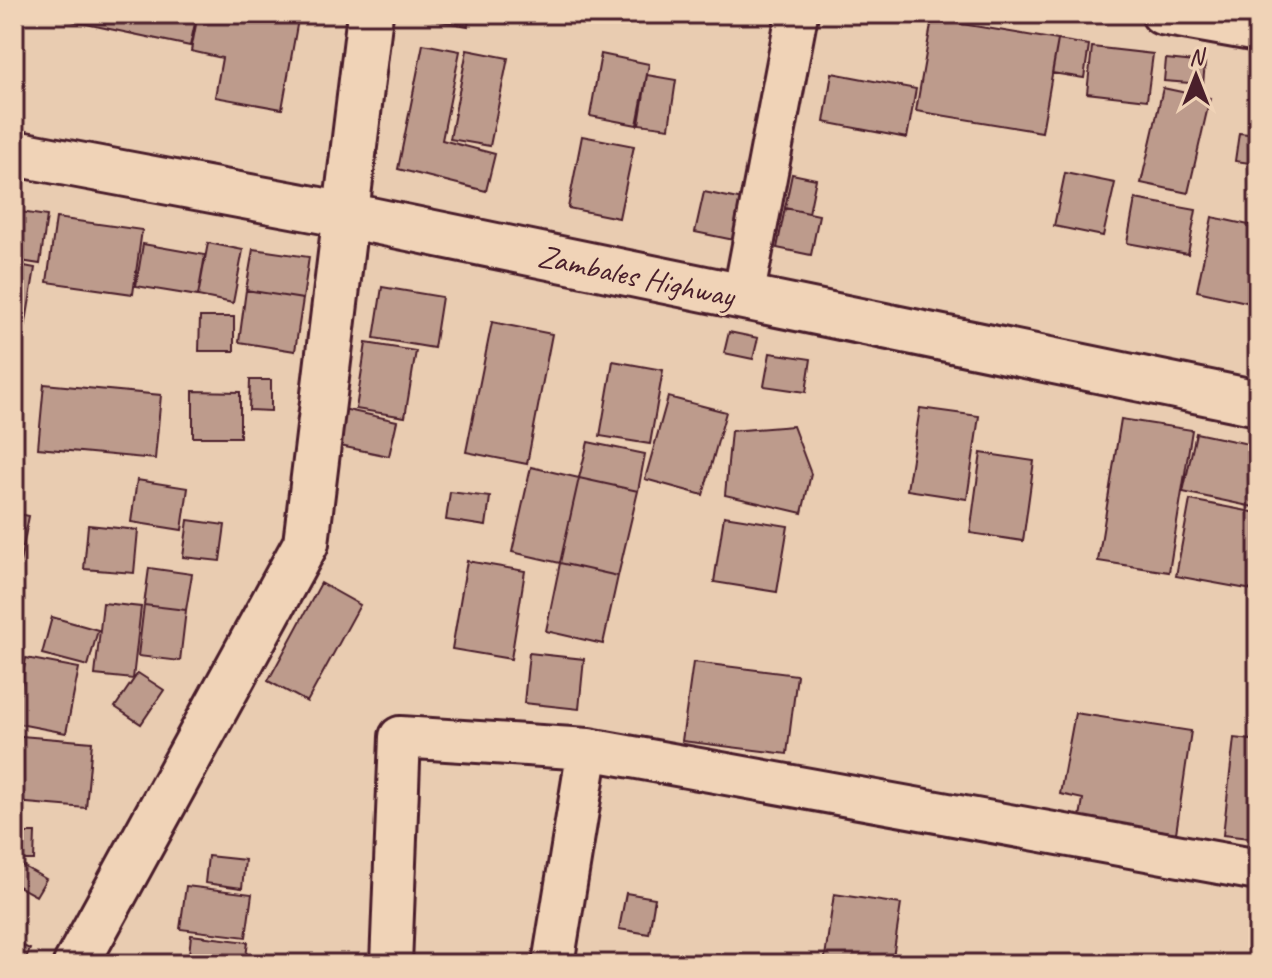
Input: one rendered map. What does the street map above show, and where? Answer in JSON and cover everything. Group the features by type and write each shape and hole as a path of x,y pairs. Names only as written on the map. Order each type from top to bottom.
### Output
{"main road":[{"path":"76,964 306,543 370,14"},
{"name":"Zambales Highway","path":"14,153 346,215 1258,403"}],"street":[{"path":"743,298 797,14"},
{"path":"1162,14 1258,31"},
{"path":"391,964 400,737 588,749 1258,870"},
{"path":"553,964 588,749"}],"building":[{"path":"39,14 197,14 190,46"},
{"path":"198,14 299,14 282,109 215,97 222,58 191,51"},
{"path":"402,14 470,14 468,26"},
{"path":"497,14 526,14 525,18"},
{"path":"577,14 634,14 632,23"},
{"path":"932,19 1058,40 1042,132 916,111"},
{"path":"1058,40 1089,45 1084,78 1052,73"},
{"path":"423,44 460,51 442,140 495,154 486,191 398,169"},
{"path":"1092,47 1153,54 1147,100 1087,93"},
{"path":"467,50 508,58 490,146 450,139"},
{"path":"601,54 649,64 637,125 590,116"},
{"path":"1166,59 1205,63 1203,84 1164,81"},
{"path":"832,73 916,89 907,138 824,122"},
{"path":"647,75 676,80 669,128 639,124"},
{"path":"1163,88 1210,98 1188,193 1141,183"},
{"path":"1239,133 1258,135 1258,164 1235,161"},
{"path":"582,136 634,146 619,218 568,208"},
{"path":"1065,173 1115,183 1103,236 1054,226"},
{"path":"792,174 816,179 809,213 785,208"},
{"path":"704,192 743,200 734,240 695,232"},
{"path":"1135,199 1196,210 1188,254 1127,243"},
{"path":"785,208 819,215 811,255 777,248"},
{"path":"14,211 47,216 40,264 14,260"},
{"path":"1212,217 1258,227 1255,304 1197,291"},
{"path":"56,218 142,230 133,294 47,282"},
{"path":"208,243 243,250 233,303 198,296"},
{"path":"143,244 205,255 198,296 136,286"},
{"path":"253,249 309,257 303,299 246,290"},
{"path":"14,264 35,268 24,334 14,332"},
{"path":"382,287 442,297 434,348 374,338"},
{"path":"246,290 303,299 295,351 239,342"},
{"path":"200,317 234,317 234,351 199,351"},
{"path":"492,322 552,334 527,464 466,452"},
{"path":"729,332 758,338 753,359 724,353"},
{"path":"366,343 416,351 405,417 356,409"},
{"path":"770,353 811,359 806,392 764,386"},
{"path":"613,361 663,370 650,444 600,436"},
{"path":"250,380 271,380 271,411 249,410"},
{"path":"44,384 161,395 155,459 38,448"},
{"path":"193,391 240,392 240,437 193,437"},
{"path":"668,397 726,412 703,495 645,479"},
{"path":"920,408 979,416 967,499 907,490"},
{"path":"343,409 397,421 389,456 335,445"},
{"path":"1121,419 1192,430 1169,572 1098,561"},
{"path":"793,426 811,474 802,513 725,495 731,431"},
{"path":"1196,433 1258,446 1258,508 1183,492"},
{"path":"588,442 645,454 638,491 579,478"},
{"path":"981,453 1034,461 1023,541 970,533"},
{"path":"531,467 579,478 560,563 512,552"},
{"path":"579,478 638,491 618,576 560,563"},
{"path":"137,480 188,488 182,530 131,522"},
{"path":"450,492 490,497 486,526 446,520"},
{"path":"1190,500 1258,513 1258,591 1176,576"},
{"path":"14,513 29,516 14,594"},
{"path":"724,516 788,526 777,592 714,582"},
{"path":"188,520 225,525 220,561 183,557"},
{"path":"88,525 138,530 134,573 84,569"},
{"path":"467,561 525,571 511,659 452,649"},
{"path":"560,563 618,576 603,644 546,631"},
{"path":"149,568 192,574 186,610 144,605"},
{"path":"321,583 360,605 307,702 268,681"},
{"path":"103,603 141,607 133,679 95,675"},
{"path":"144,605 186,610 180,661 138,656"},
{"path":"52,617 98,630 88,666 42,654"},
{"path":"529,653 584,659 579,709 524,703"},
{"path":"26,658 79,668 66,733 14,723"},
{"path":"693,662 797,675 787,754 682,741"},
{"path":"138,673 164,690 141,724 115,707"},
{"path":"1075,713 1191,731 1176,833 1080,817 1083,799 1060,794"},
{"path":"1255,715 1258,715 1258,839 1223,835 1234,738 1252,740"},
{"path":"21,736 92,742 86,808 15,802"},
{"path":"14,833 35,833 34,860 14,860"},
{"path":"208,856 245,860 242,888 205,883"},
{"path":"14,861 46,879 36,896 14,884"},
{"path":"186,886 252,894 246,937 180,929"},
{"path":"626,893 655,898 649,934 619,929"},
{"path":"834,894 901,904 892,964 824,964"},
{"path":"191,935 248,942 245,964 188,964"},
{"path":"14,942 30,949 24,964 14,964"}]}
